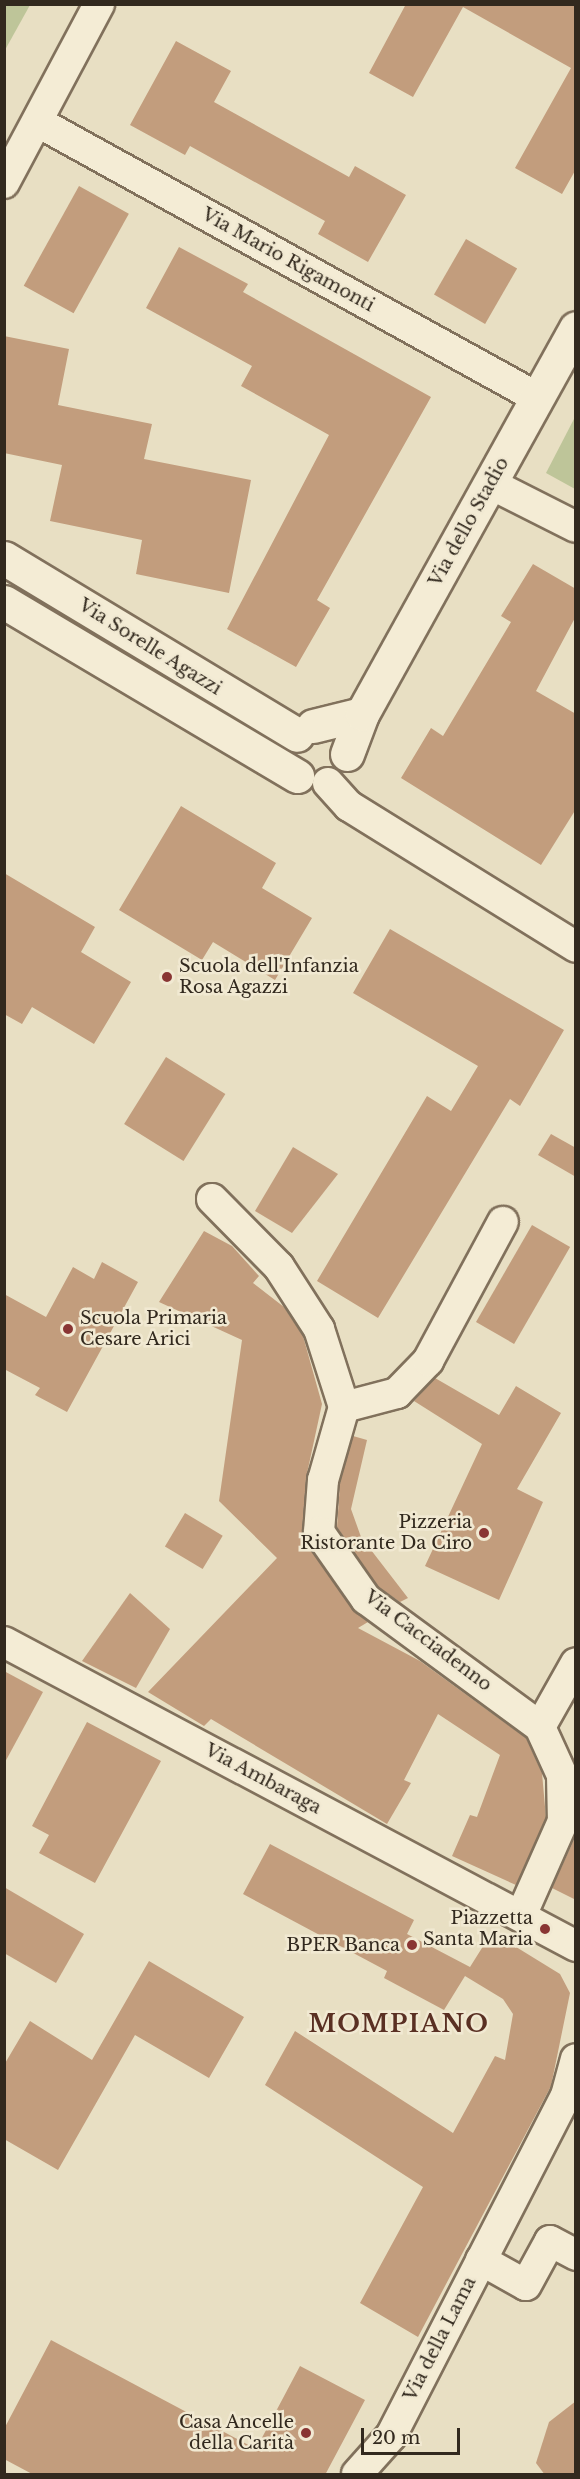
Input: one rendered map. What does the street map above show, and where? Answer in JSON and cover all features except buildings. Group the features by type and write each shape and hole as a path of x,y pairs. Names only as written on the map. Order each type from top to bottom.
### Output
{"street":[{"path":"4,183 99,4"},
{"name":"Via Mario Rigamonti","path":"38,122 538,398"},
{"name":"Via dello Stadio","path":"347,754 362,714 576,328"},
{"path":"491,484 576,527"},
{"name":"Via Sorelle Agazzi","path":"4,558 305,730"},
{"name":"Via Sorelle Agazzi","path":"4,602 312,779 349,806 576,947"},
{"path":"305,730 336,732 347,754 342,771 312,779 289,754 305,730 362,714"},
{"path":"212,1199 279,1267 319,1329 344,1407 397,1393 428,1361 503,1222"},
{"name":"Via Cacciadenno","path":"344,1407 323,1480 319,1532 366,1599 540,1727 562,1775 564,1821 520,1916"},
{"name":"Via Ambaraga","path":"4,1642 520,1916"},
{"path":"540,1727 576,1663"},
{"path":"520,1916 576,1946"},
{"name":"Via della Lama","path":"357,2475 391,2436 566,2096 576,2059"},
{"name":"Via della Lama","path":"481,2260 526,2285 550,2241 576,2255"}],"green space":[{"path":"4,5 30,5 5,50"},
{"path":"575,417 575,489 546,473"}],"place":[{"name":"Scuola dell'Infanzia Rosa Agazzi","path":"167,977"},
{"name":"Scuola Primaria Cesare Arici","path":"68,1329"},
{"name":"Pizzeria Ristorante Da Ciro","path":"484,1533"},
{"name":"Piazzetta Santa Maria","path":"545,1929"},
{"name":"BPER Banca","path":"412,1945"},
{"name":"Casa Ancelle della Carità","path":"306,2433"}],"district":[{"name":"MOMPIANO","path":"399,2024"}]}
